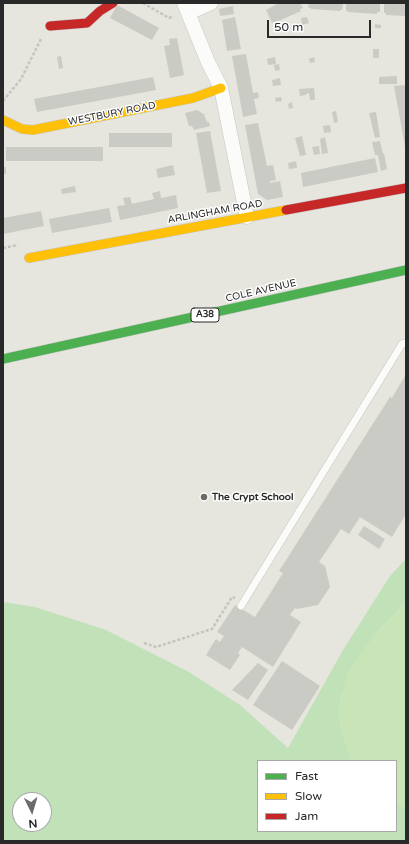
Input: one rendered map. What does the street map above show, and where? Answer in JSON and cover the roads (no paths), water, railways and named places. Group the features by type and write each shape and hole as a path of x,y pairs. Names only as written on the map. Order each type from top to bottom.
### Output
{"main road":[{"path":"50,26 86,23 100,11 113,3"},
{"name":"WESTBURY ROAD","path":"3,120 22,129 33,130 193,98 220,88"},
{"name":"ARLINGHAM ROAD","path":"29,258 406,188"},
{"name":"COLE AVENUE","path":"3,359 406,270"}],"street":[{"path":"211,3 186,9 220,88 247,217"}],"lane":[{"path":"242,603 402,344 406,343"}],"place":[{"name":"The Crypt School","path":"204,497"}]}
